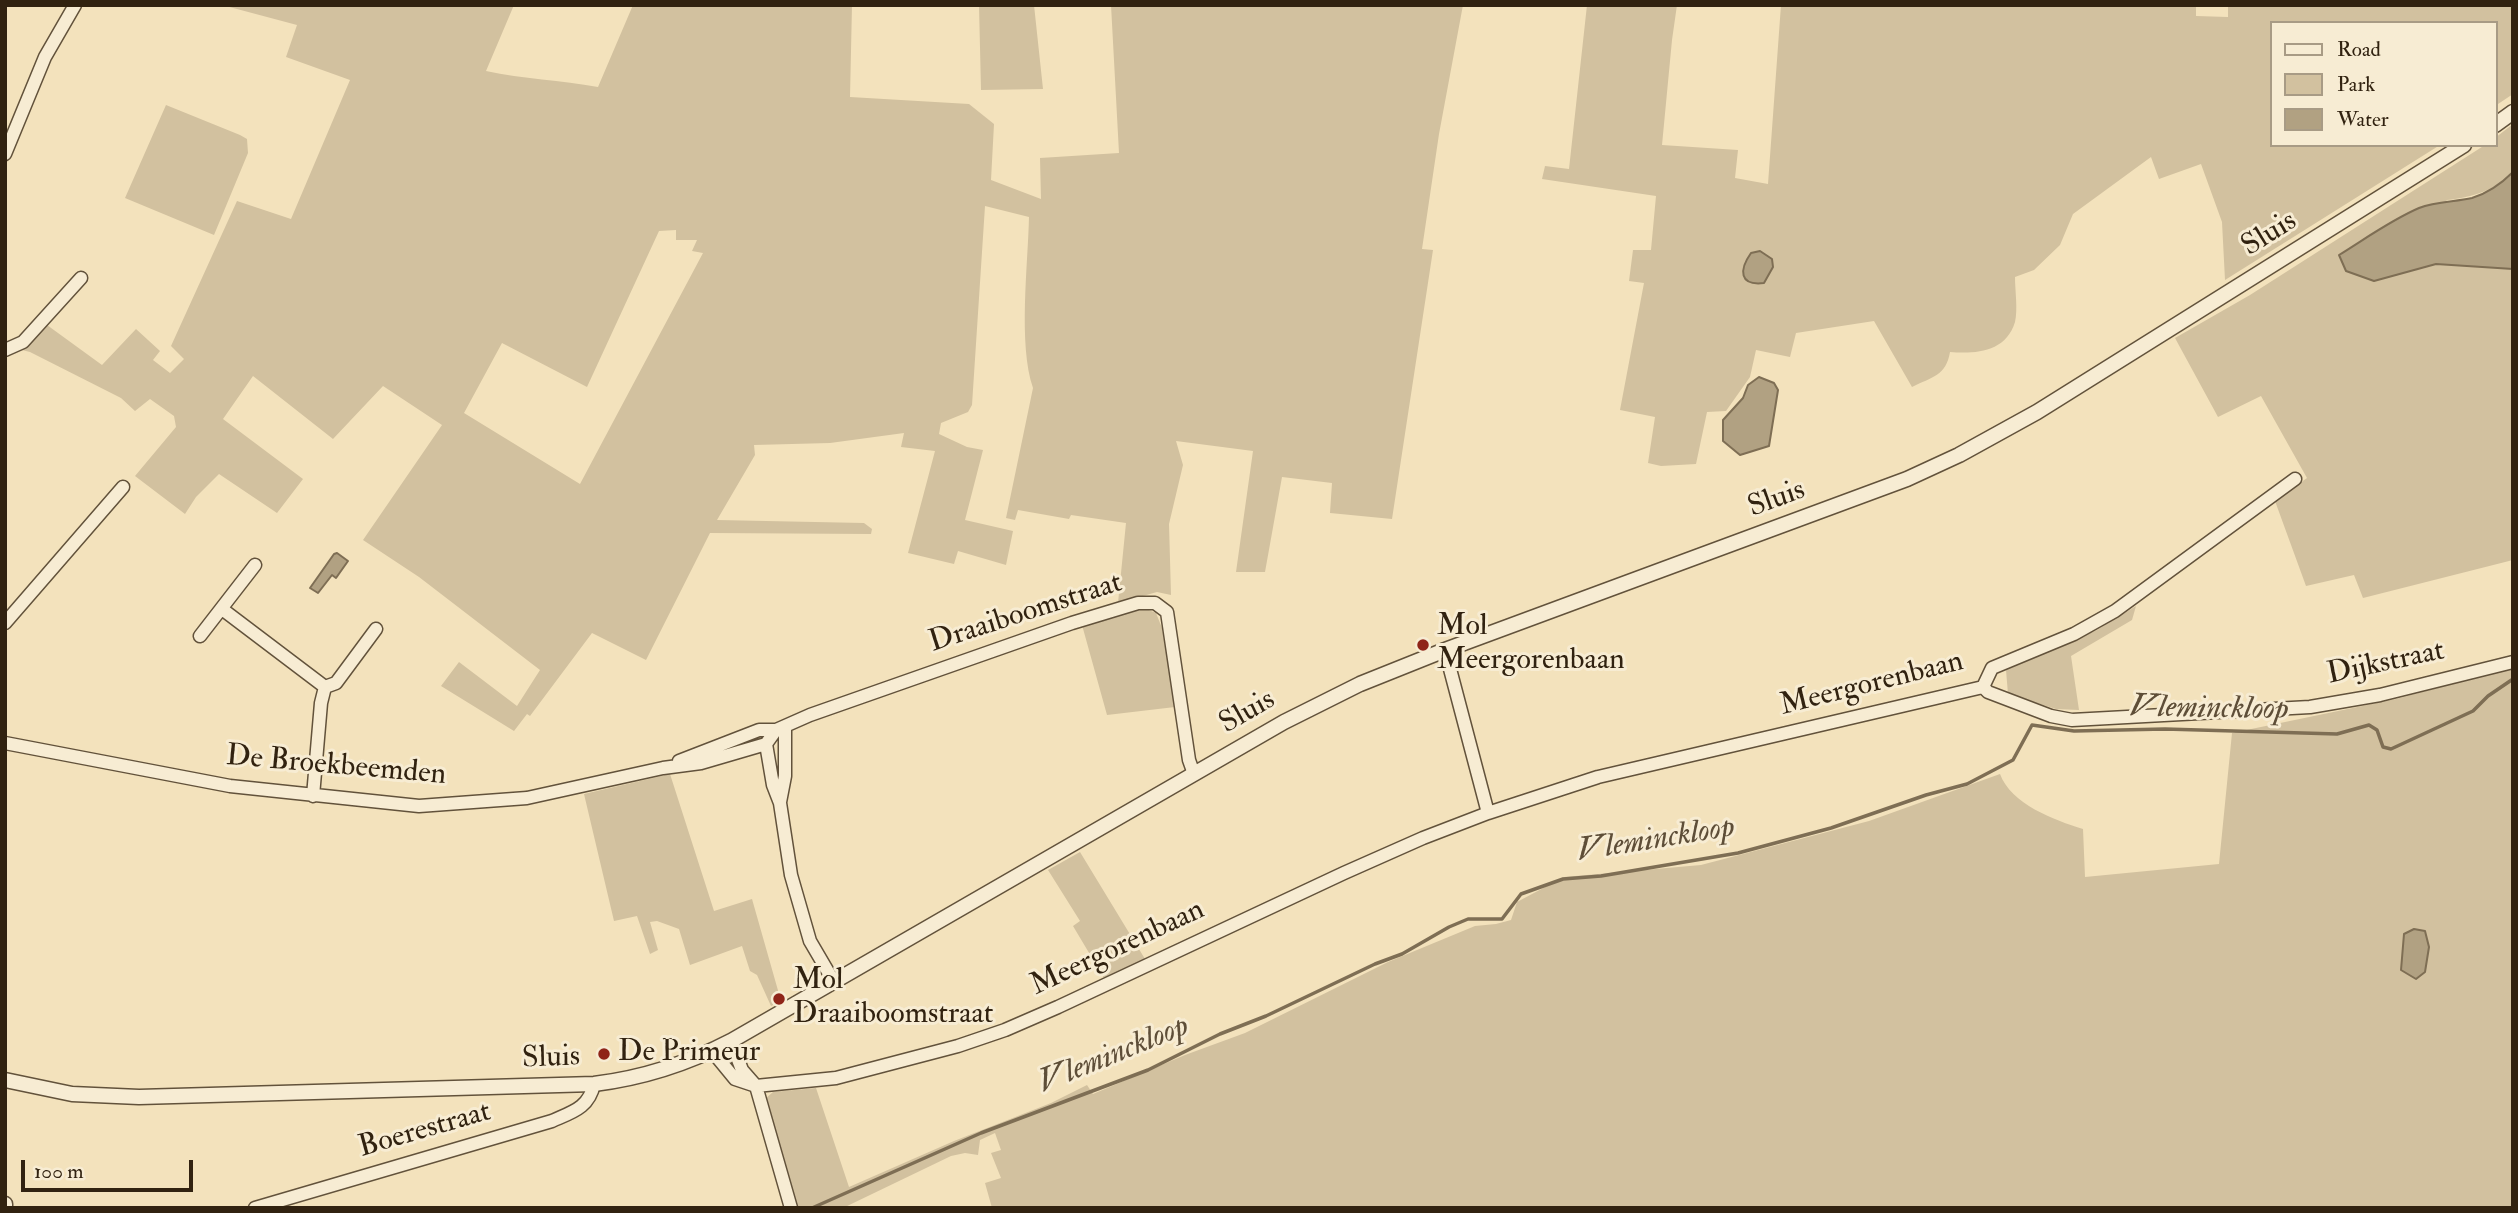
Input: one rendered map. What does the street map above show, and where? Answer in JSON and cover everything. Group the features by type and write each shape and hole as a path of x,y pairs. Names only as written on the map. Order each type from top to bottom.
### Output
{"street":[{"path":"5,155 45,57 75,5"},
{"path":"2497,124 2513,112"},
{"name":"Sluis","path":"5,1080 72,1094 115,1097 594,1084 647,1075 712,1051 1335,695 1445,650 1906,480 1959,455 2037,412 2461,147"},
{"path":"5,350 23,342 81,278"},
{"name":"Meergorenbaan","path":"756,1086 836,1079 958,1046 1005,1030 1423,838 1488,813 1598,777 1983,687 1992,668 2074,634 2115,611 2295,479"},
{"path":"5,623 123,487"},
{"path":"200,636 255,565"},
{"name":"Draaiboomstraat","path":"780,728 1072,623 1138,603 1154,603 1167,612 1189,760 1194,774"},
{"path":"222,609 326,687"},
{"path":"313,796 321,702 326,687 336,683 376,629"},
{"path":"1445,650 1488,813"},
{"name":"Dijkstraat","path":"1983,687 1988,692 2051,716 2072,720 2310,707 2380,695 2513,662"},
{"path":"780,728 766,744 773,785 780,803 790,876 810,942 834,982"},
{"path":"780,728 785,776 780,803"},
{"name":"De Broekbeemden","path":"663,768 759,730 780,728"},
{"name":"De Broekbeemden","path":"5,743 230,786 419,806 527,798 663,768 701,763 766,744"},
{"path":"731,1041 742,1070 756,1086 791,1208"},
{"path":"712,1051 735,1079 756,1086"},
{"name":"Boerestraat","path":"255,1208 552,1121 581,1108 587,1102 594,1084"}],"green space":[{"path":"222,5 514,5 486,71 598,87 633,5 852,5 850,97 969,104 994,124 991,180 1041,199 1040,158 1119,153 1111,5 1463,5 1439,134 1422,249 1433,250 1392,519 1330,513 1332,483 1282,477 1265,572 1236,572 1253,451 1176,441 1183,465 1169,524 1171,595 1157,592 1118,603 1126,523 1071,515 1069,519 1018,510 1015,520 1006,518 1033,388 1028,370 1025,327 1029,217 985,206 972,405 968,412 941,423 939,434 967,447 983,450 965,520 1013,531 1006,565 958,551 954,564 908,553 935,451 901,447 904,433 830,443 754,445 755,455 717,520 864,523 872,529 871,534 710,533 646,660 592,633 530,716 527,714 514,731 441,686 459,662 517,706 540,670 419,577 363,540 442,425 383,386 333,439 253,376 223,419 303,479 277,513 219,474 196,497 185,514 135,476 176,427 174,416 150,399 135,411 121,398 22,350 47,325 102,365 136,329 160,351 153,360 170,373 184,359 171,346 237,201 291,219 350,80 286,57 297,25","holes":["676,230 676,240 697,240 692,251 703,253 580,484 464,413 502,343 587,387 659,231"]},
{"path":"979,5 1034,5 1043,89 981,90"},
{"path":"1587,5 1677,5 1662,145 1738,150 1735,178 1768,184 1781,5 2196,5 2196,16 2228,17 2228,5 2513,5 2513,94 2497,105 2497,21 2270,21 2270,147 2437,147 2225,280 2222,222 2201,164 2159,179 2151,157 2073,214 2060,245 2034,270 2015,277 2015,322 2005,340 1980,351 1950,352 1941,371 1912,387 1874,321 1796,333 1790,357 1756,350 1750,377 1726,411 1707,412 1696,464 1661,466 1648,463 1655,417 1620,410 1644,283 1629,281 1633,250 1651,250 1656,196 1542,179 1545,166 1569,169"},
{"path":"166,105 247,139 248,153 214,235 125,198"},
{"path":"2513,124 2513,172 2483,192 2447,200 2374,281 2436,264 2513,269 2513,560 2363,598 2354,575 2306,586 2275,501 2307,478 2261,396 2218,417 2175,338 2250,295 2482,147 2497,147 2497,136"},
{"path":"2136,606 2132,620 2071,656 2079,710 2056,709 2008,694 2006,670 2097,630"},
{"path":"1144,608 1156,613 1162,628 1175,707 1107,715 1082,625"},
{"path":"2513,668 2513,1208 992,1208 985,1183 1001,1178 991,1153 1001,1150 995,1133 980,1140 978,1155 965,1153 951,1156 843,1208 797,1208 765,1099 773,1092 816,1088 849,1187 954,1141 1051,1103 1087,1085 1093,1094 1245,1033 1388,962 1475,926 1511,920 1517,902 1564,877 1701,865 1869,821 2000,774 2006,785 2023,802 2047,816 2083,829 2085,877 2219,864 2232,733 2396,699"},
{"path":"670,774 714,911 752,899 781,1001 771,1006 757,975 750,971 742,946 690,965 679,929 657,921 650,922 658,950 650,954 637,916 614,921 584,794"},
{"path":"1080,852 1145,959 1104,978 1073,926 1080,921 1048,870"}],"water":[{"path":"2513,172 2513,269 2436,264 2374,281 2346,271 2339,255 2388,224 2425,206 2478,196"},
{"path":"1760,251 1772,259 1773,267 1764,283 1750,282 1744,276 1744,265 1751,253"},
{"path":"1759,377 1774,383 1778,390 1769,446 1740,455 1723,441 1723,420 1743,398 1748,385"},
{"path":"337,553 348,561 336,578 332,575 318,593 310,588"},
{"path":"2414,929 2425,931 2429,947 2425,972 2416,979 2401,970 2404,934"}],"waterway":[{"name":"Vleminckloop","path":"812,1208 981,1133 1148,1070 1220,1034 1402,954 1468,919 1502,919 1521,894 1563,879 1601,876 1738,853 1831,828 1926,795 1967,784 2013,760 2032,725 2074,731 2165,729 2337,734 2369,725 2377,730 2383,747 2391,749 2473,711 2488,696 2513,679"}],"place":[{"name":"Mol Meergorenbaan","path":"1423,645"},
{"name":"Mol Draaiboomstraat","path":"779,999"},
{"name":"De Primeur","path":"604,1054"}]}
